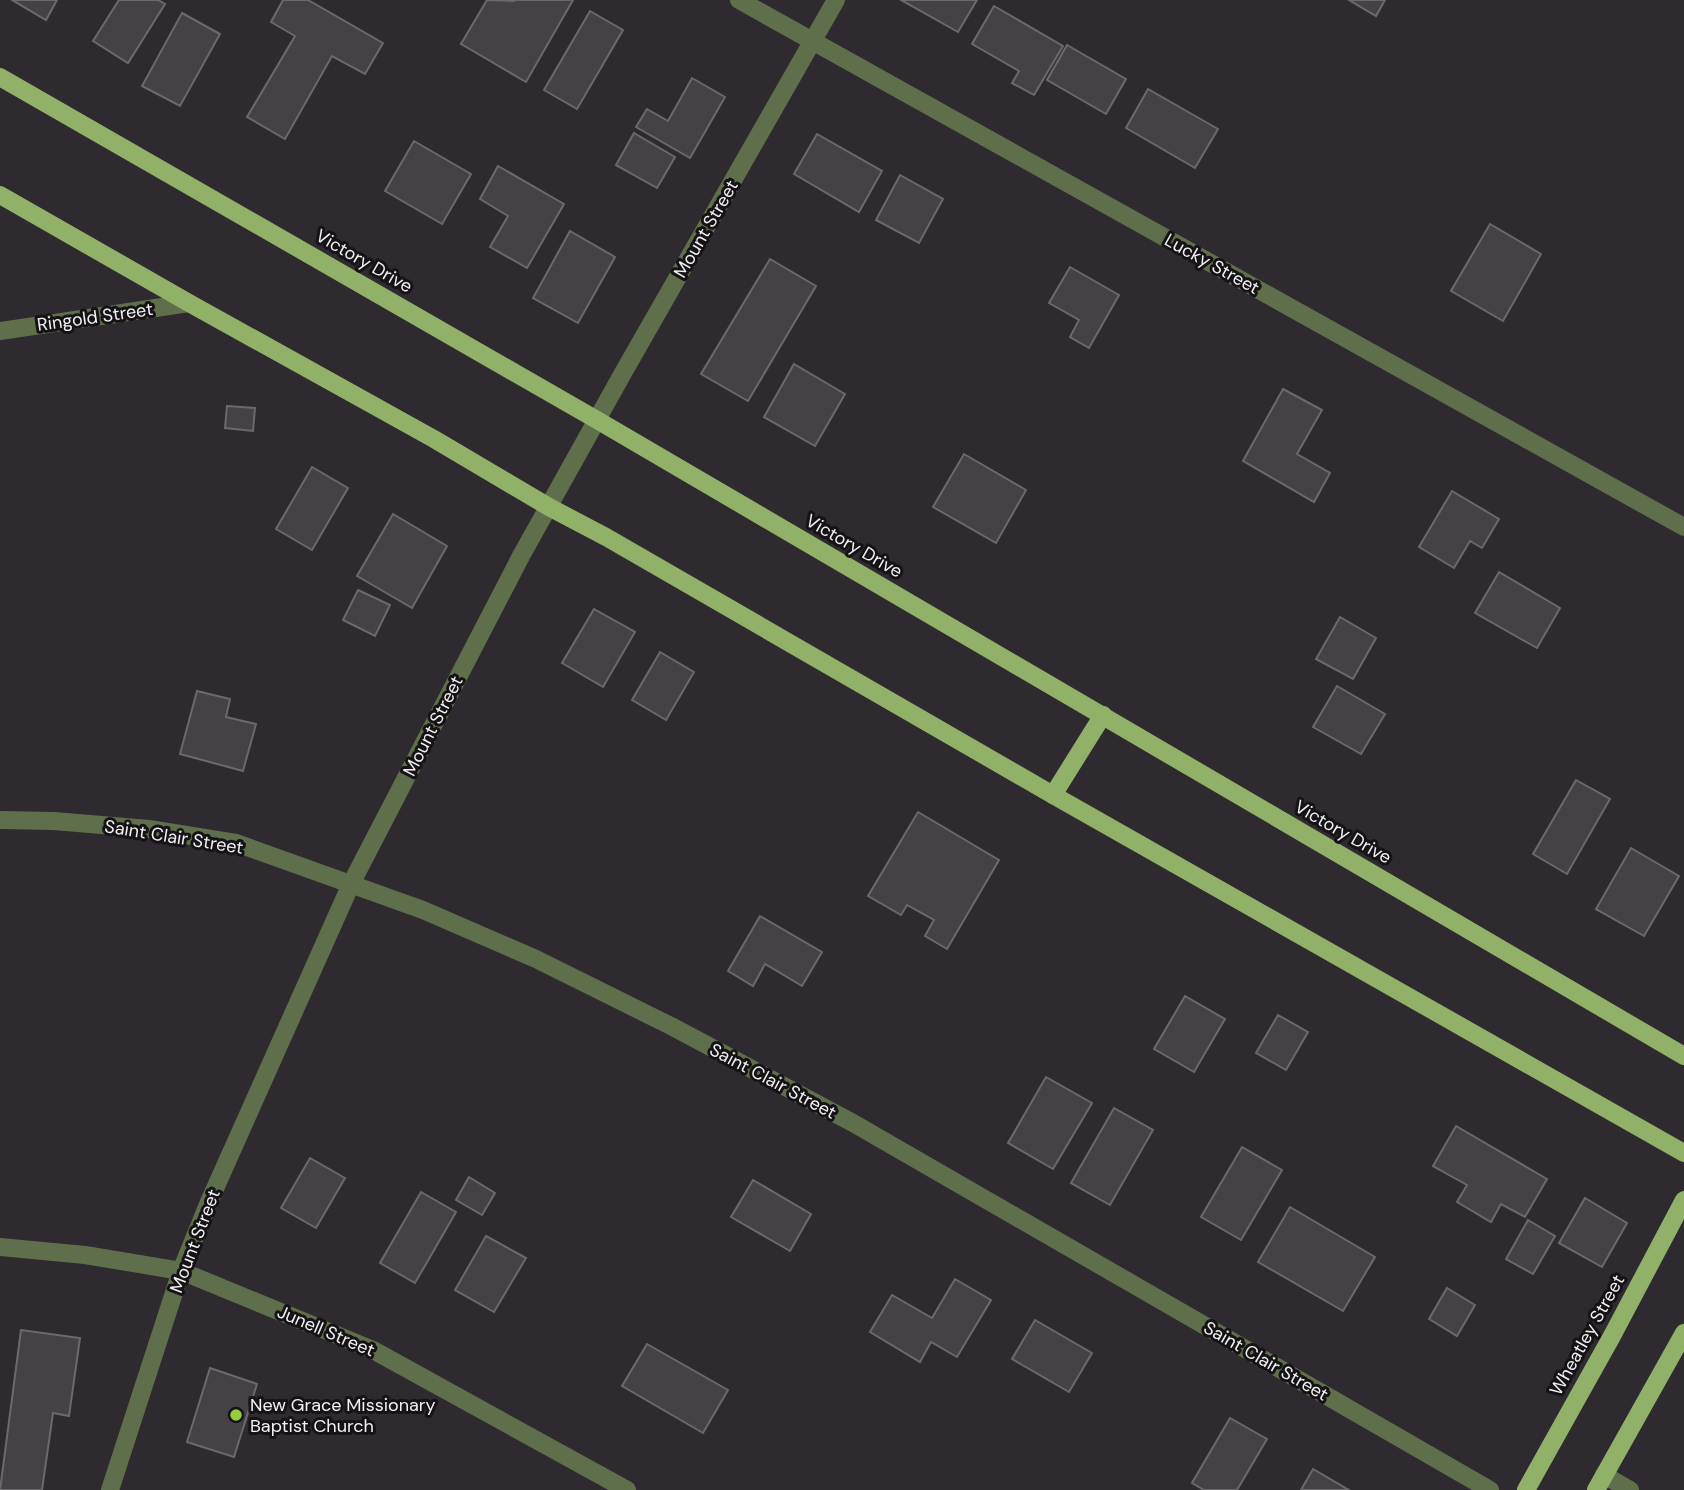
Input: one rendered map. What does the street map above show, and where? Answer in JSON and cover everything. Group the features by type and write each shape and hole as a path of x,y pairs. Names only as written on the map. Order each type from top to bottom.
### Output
{"main road":[{"name":"Victory Drive","path":"0,77 597,420 1684,1056"},
{"path":"0,195 606,537 1053,795 1684,1153"},
{"path":"1053,795 1103,715"},
{"name":"Wheatley Street","path":"1526,1490 1684,1200"},
{"path":"1600,1482 1684,1333"}],"street":[{"name":"Lucky Street","path":"739,0 1684,527"},
{"name":"Mount Street","path":"110,1490 181,1271 209,1202 351,884 521,556 836,0"},
{"name":"Ringold Street","path":"0,331 189,303"},
{"name":"Saint Clair Street","path":"0,820 54,821 149,829 236,843 423,910 536,959 683,1032 853,1123 1490,1490"},
{"name":"Junell Street","path":"0,1247 85,1255 181,1271 373,1350 627,1490"},
{"path":"1600,1482 1630,1490"}],"building":[{"path":"12,0 57,0 46,20"},
{"path":"119,0 158,0 165,4 128,63 93,41"},
{"path":"283,0 308,0 383,43 365,74 332,56 285,139 247,117 295,36 271,22"},
{"path":"487,0 573,0 526,82 461,44"},
{"path":"901,0 977,0 958,32"},
{"path":"1349,0 1385,0 1376,16"},
{"path":"994,6 1063,46 1034,95 1012,83 1019,71 972,44"},
{"path":"590,11 623,30 577,109 544,90"},
{"path":"182,13 220,34 180,106 142,86"},
{"path":"1067,45 1126,79 1106,114 1047,80"},
{"path":"692,78 725,97 690,158 636,127 647,109 668,121"},
{"path":"1148,89 1218,129 1195,168 1126,128"},
{"path":"634,133 675,157 657,188 616,165"},
{"path":"817,134 882,171 859,212 794,174"},
{"path":"414,141 471,174 442,224 385,191"},
{"path":"498,166 564,204 527,268 490,247 508,216 480,199"},
{"path":"900,175 943,199 919,243 876,220"},
{"path":"1490,224 1541,254 1503,321 1451,291"},
{"path":"570,231 615,257 578,323 533,298"},
{"path":"770,259 816,286 748,401 701,374"},
{"path":"1070,267 1119,295 1089,348 1070,337 1079,320 1049,303"},
{"path":"794,364 845,394 815,446 764,417"},
{"path":"1283,389 1322,410 1297,454 1330,473 1314,502 1243,461"},
{"path":"227,406 255,408 253,431 225,428"},
{"path":"964,454 1026,490 996,543 933,507"},
{"path":"312,467 348,488 312,550 276,529"},
{"path":"1452,491 1499,519 1482,548 1470,541 1454,568 1419,547"},
{"path":"393,514 447,546 412,608 357,576"},
{"path":"1499,572 1560,608 1537,648 1475,613"},
{"path":"358,590 390,605 375,636 343,620"},
{"path":"594,609 635,632 603,687 562,663"},
{"path":"1340,617 1376,638 1353,679 1316,659"},
{"path":"660,652 694,672 666,720 632,700"},
{"path":"1337,686 1385,714 1361,754 1313,727"},
{"path":"197,691 230,699 226,717 256,724 243,771 180,754"},
{"path":"1576,780 1610,799 1567,874 1533,854"},
{"path":"918,812 999,860 947,949 925,936 934,920 907,905 901,915 868,896"},
{"path":"1631,848 1679,876 1644,936 1596,909"},
{"path":"760,916 822,952 802,986 765,964 753,986 728,971"},
{"path":"1185,996 1225,1019 1194,1072 1154,1049"},
{"path":"1278,1015 1308,1032 1286,1070 1256,1053"},
{"path":"1046,1077 1092,1103 1053,1169 1008,1143"},
{"path":"1114,1108 1153,1130 1110,1205 1071,1183"},
{"path":"1456,1126 1547,1179 1525,1217 1501,1204 1491,1222 1457,1202 1467,1185 1433,1166"},
{"path":"1242,1147 1282,1170 1241,1240 1201,1217"},
{"path":"310,1158 345,1178 316,1228 281,1208"},
{"path":"469,1177 495,1193 482,1215 456,1200"},
{"path":"753,1180 811,1214 790,1251 731,1217"},
{"path":"421,1192 456,1212 415,1283 380,1263"},
{"path":"1585,1198 1627,1223 1602,1267 1559,1243"},
{"path":"1290,1207 1375,1257 1343,1311 1258,1262"},
{"path":"1528,1220 1555,1236 1533,1274 1506,1259"},
{"path":"486,1236 526,1258 494,1312 455,1290"},
{"path":"955,1279 991,1300 957,1357 931,1342 920,1362 870,1332 892,1295 932,1318"},
{"path":"1447,1288 1475,1305 1457,1336 1429,1319"},
{"path":"1035,1320 1092,1353 1069,1392 1012,1359"},
{"path":"21,1330 80,1338 69,1416 53,1413 42,1490 0,1490"},
{"path":"647,1344 728,1390 703,1433 622,1386"},
{"path":"210,1368 257,1384 234,1457 187,1442"},
{"path":"1230,1418 1267,1439 1237,1490 1204,1490 1192,1483"},
{"path":"1313,1469 1349,1490 1301,1490"}],"place":[{"name":"New Grace Missionary Baptist Church","path":"236,1415"}]}
